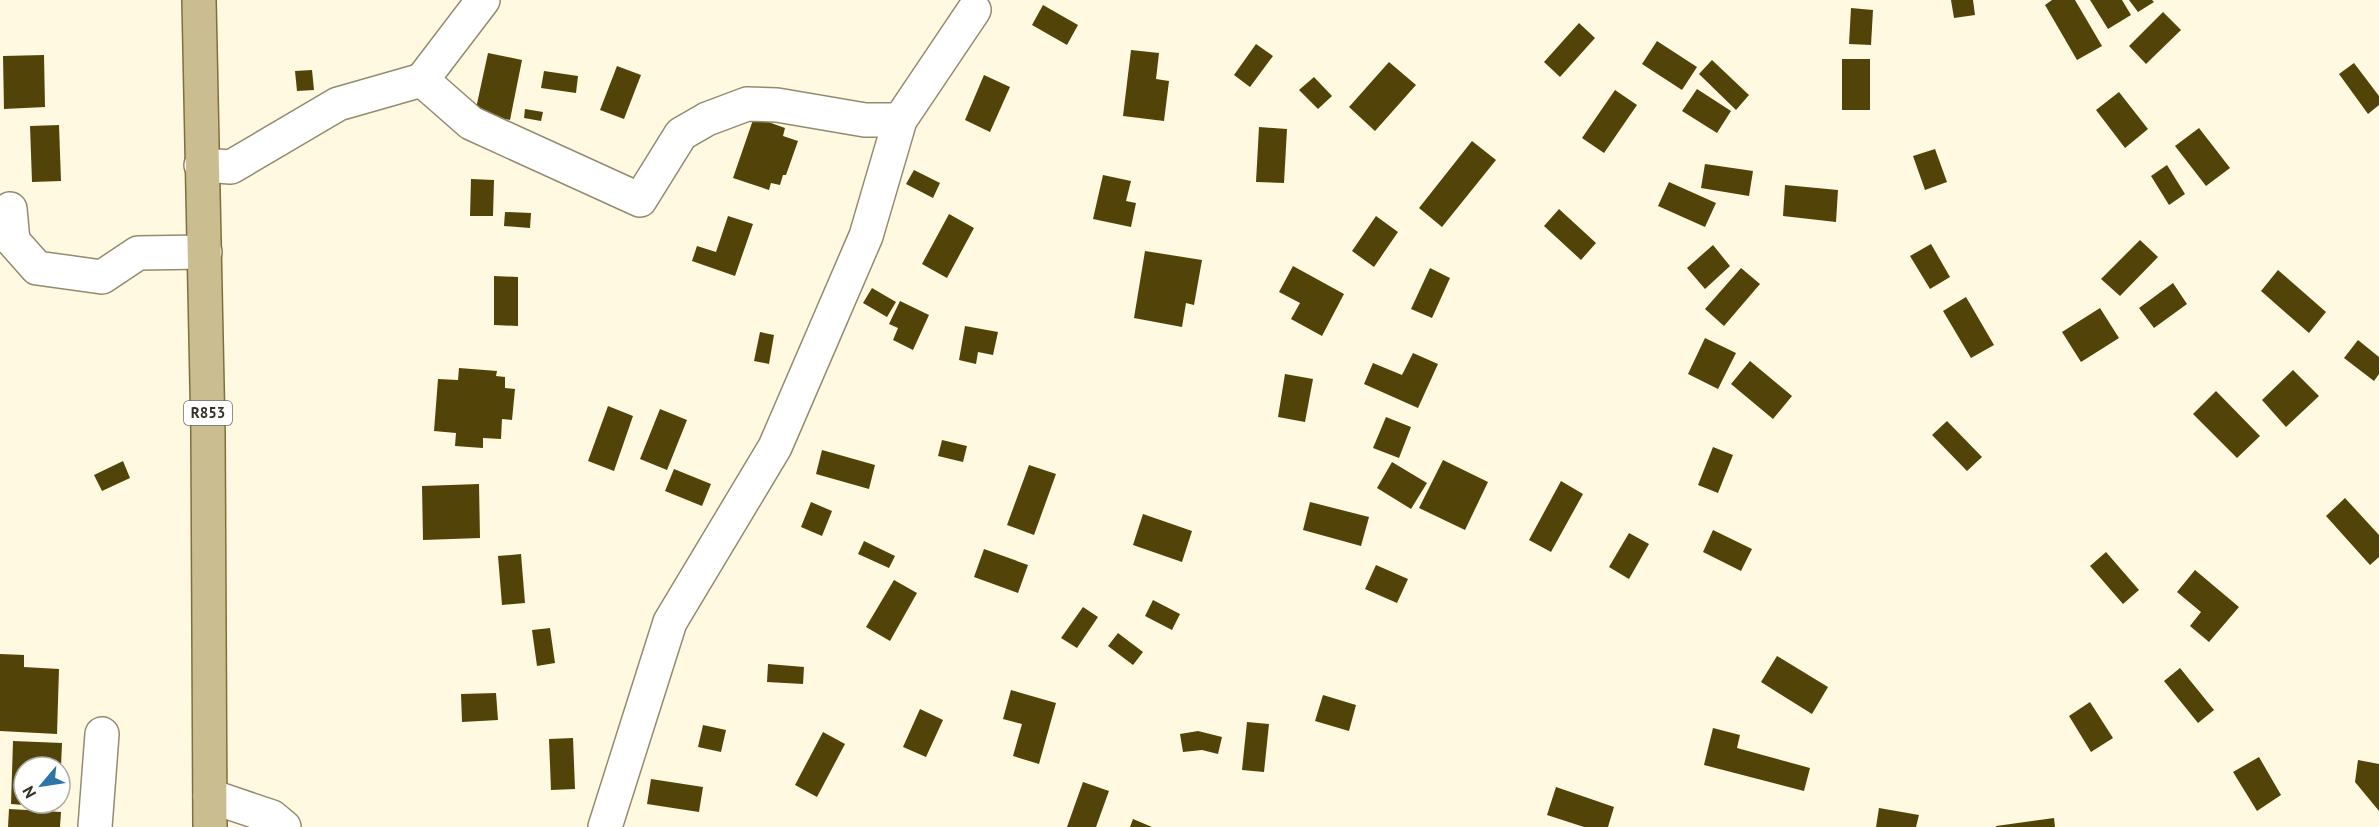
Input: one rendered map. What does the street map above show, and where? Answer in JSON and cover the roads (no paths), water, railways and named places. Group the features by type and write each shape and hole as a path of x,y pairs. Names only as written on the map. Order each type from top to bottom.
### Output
{"main road":[{"name":"R853","path":"199,0 201,165 205,252 210,812"}],"street":[{"path":"201,165 231,167 338,104 422,80 483,0"},
{"path":"605,827 670,622 775,447 866,236 900,120 974,10"},
{"path":"422,80 471,123 640,200 681,134 707,119 747,104 777,105 865,120 900,120"},
{"path":"10,209 13,241 37,268 102,277 138,253 205,252"},
{"path":"95,827 102,734"},
{"path":"210,812 272,817 284,827"}]}
